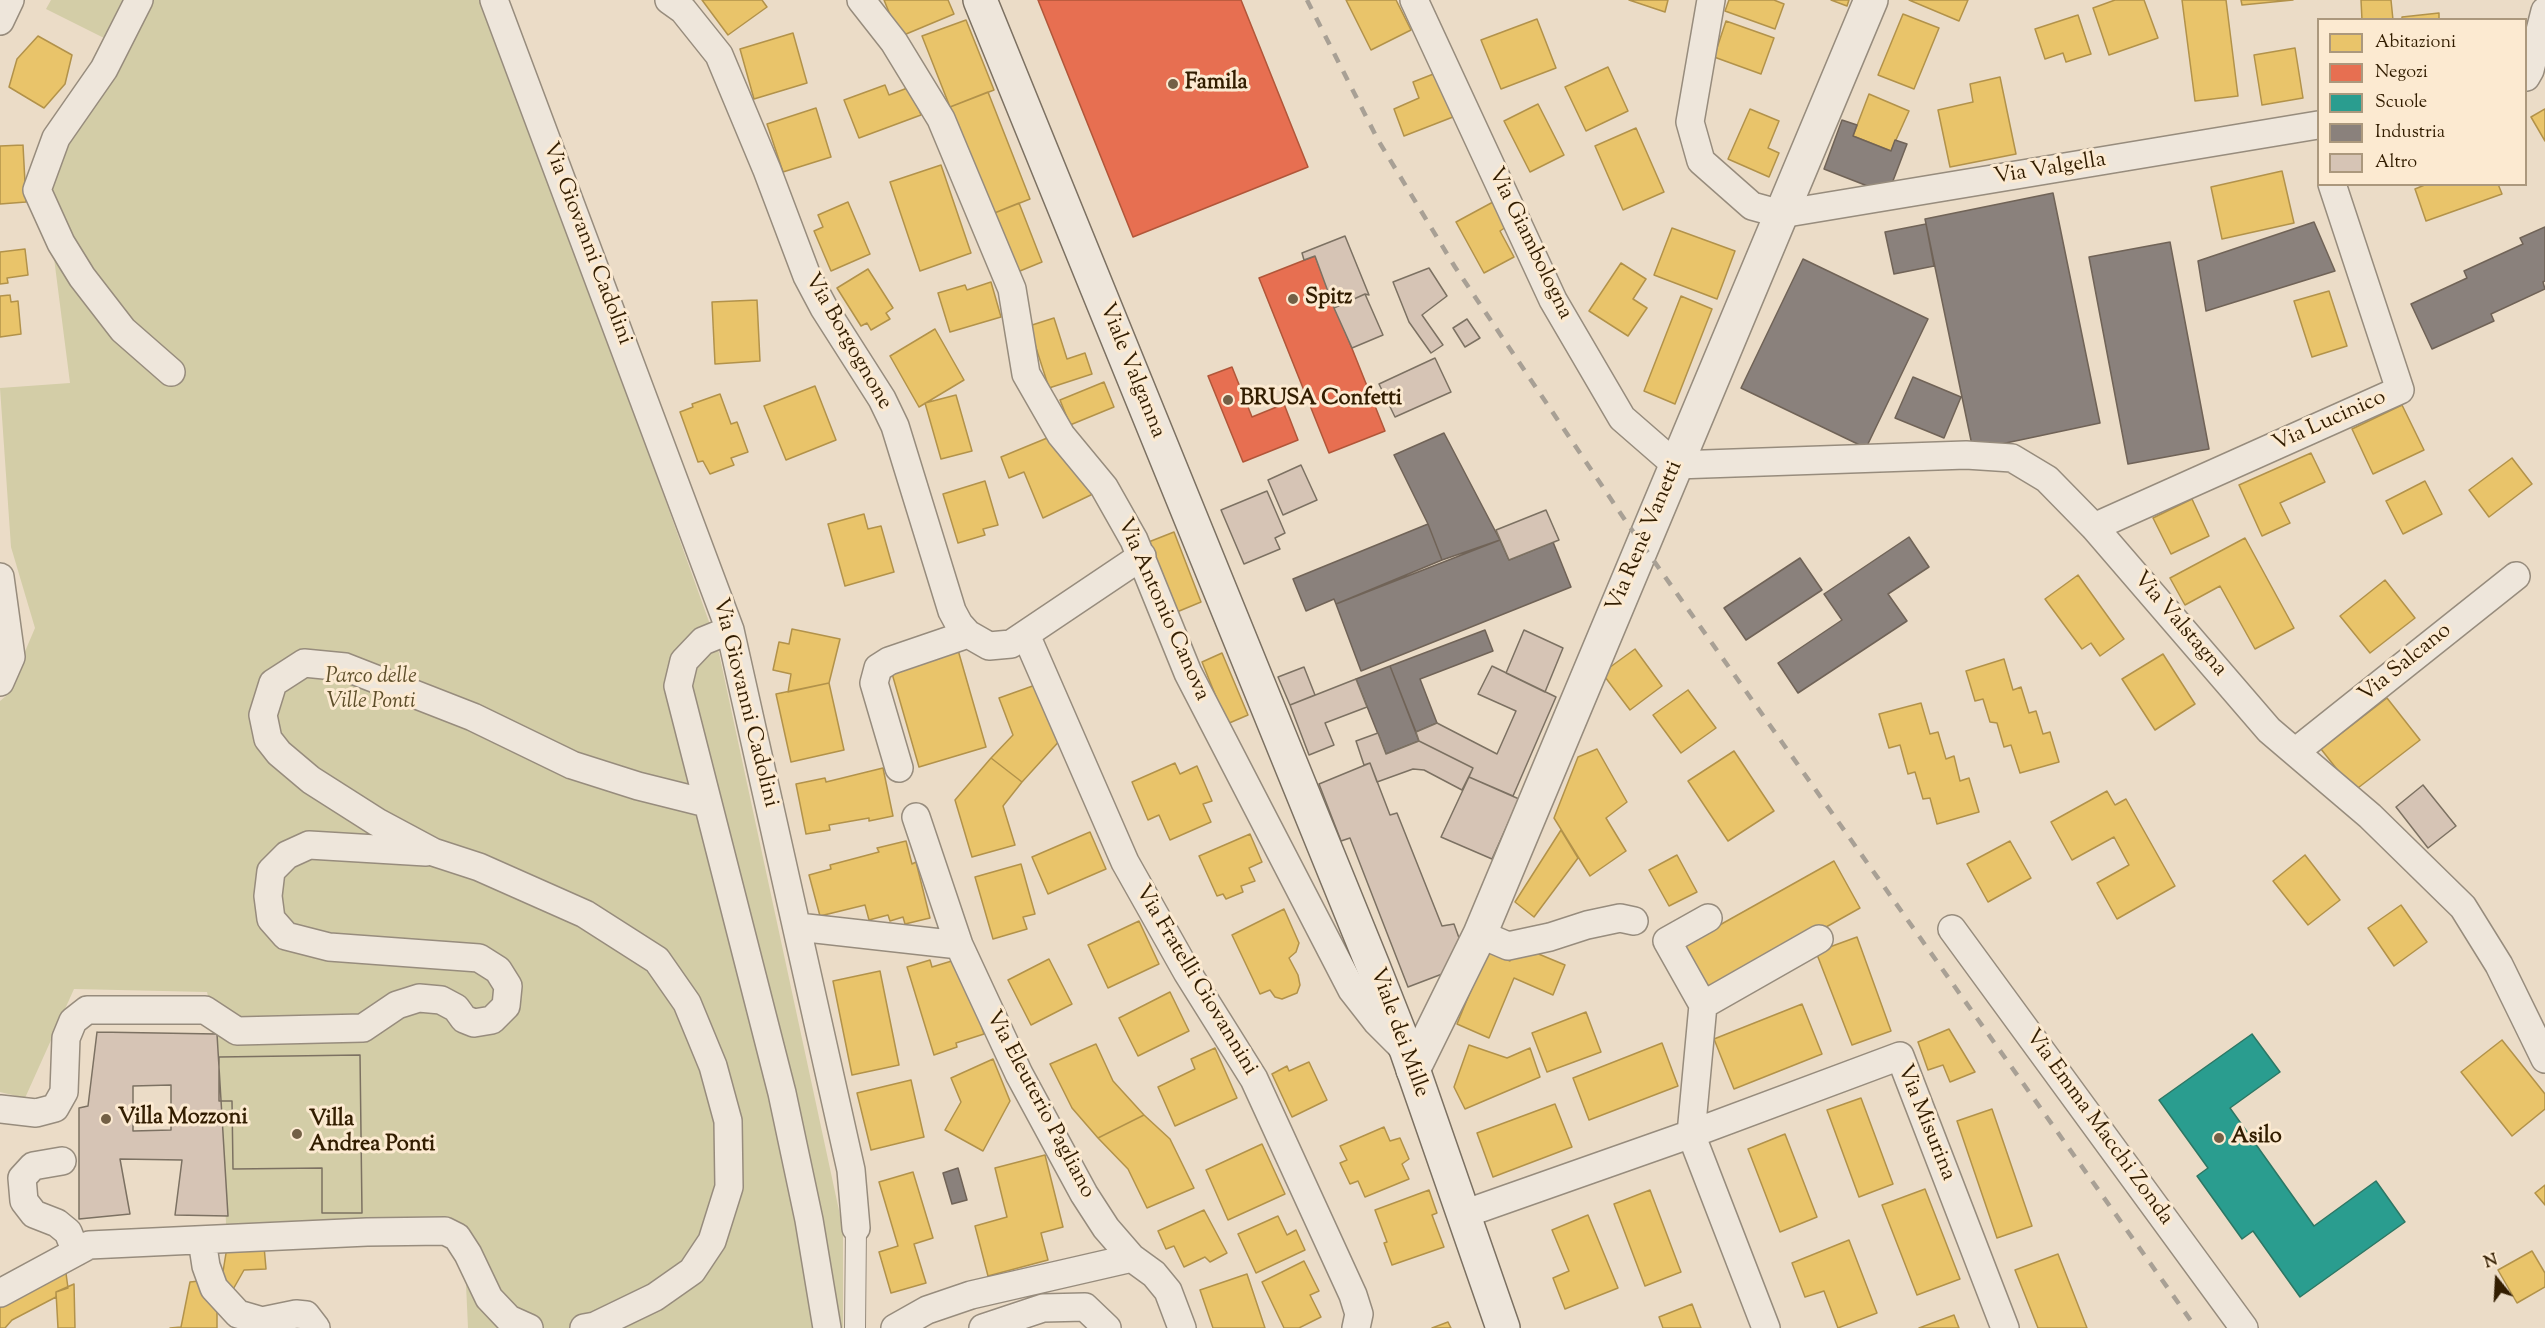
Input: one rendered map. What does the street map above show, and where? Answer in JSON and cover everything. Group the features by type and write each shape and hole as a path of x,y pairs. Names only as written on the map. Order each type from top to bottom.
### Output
{"main road":[{"name":"Viale Valganna","path":"980,0 1283,741"},
{"name":"Via Renè Vanetti","path":"1410,1061 1480,934 1871,0"},
{"name":"Viale dei Mille","path":"1283,741 1410,1061 1503,1328"}],"street":[{"path":"0,21 10,0"},
{"path":"139,0 104,69 56,138 37,190 61,243 82,278 123,330 171,372"},
{"name":"Via Giovanni Cadolini","path":"494,0 730,630 798,927 850,1170 856,1228 855,1328"},
{"name":"Via Borgognone","path":"669,0 682,10 719,55 767,170 807,276 824,308 882,399 895,426 952,611 968,634"},
{"name":"Via Antonio Canova","path":"861,0 894,42 941,119 1012,289 1026,374 1061,435 1104,487 1142,556 1188,674 1352,990 1410,1061"},
{"name":"Via Giambologna","path":"1414,0 1553,300 1622,418 1676,465"},
{"path":"1711,0 1690,122 1701,161 1752,206 1781,214"},
{"path":"2527,75 2545,11"},
{"name":"Via Valgella","path":"1781,214 2317,131"},
{"name":"Via Lucinico","path":"2094,526 2400,390 2333,186"},
{"name":"Via Valstagna","path":"1676,465 1966,455 2012,459 2047,479 2094,526 2269,730 2370,816 2463,907 2499,965 2545,1059"},
{"path":"899,768 874,683 878,668 889,661 968,634 989,646 1011,644 1142,556"},
{"name":"Via Salcano","path":"2295,752 2516,576"},
{"path":"0,577 11,657 0,682"},
{"path":"730,630 703,641 684,662 678,686 706,803 782,1093 809,1220 827,1328"},
{"name":"Via Fratelli Giovannini","path":"1026,635 1125,862 1187,972 1254,1078 1353,1294 1359,1314 1356,1328"},
{"path":"584,1328 595,1326 655,1297 693,1270 712,1241 729,1187 728,1121 713,1066 687,1003 657,960 585,914 479,867 433,852 377,822 310,780 279,753 268,739 263,715 273,683 304,663 345,667 473,717 572,765 638,786 706,803"},
{"name":"Via Eleuterio Pagliano","path":"916,817 958,945 1019,1074 1083,1194 1106,1228 1132,1258 1154,1274 1168,1291 1182,1328"},
{"path":"0,1109 36,1113 55,1108 64,1092 66,1038 73,1021 87,1010 205,1010 237,1031 363,1028 397,1005 419,998 441,1000 456,1008 464,1019 474,1023 492,1020 506,1006 508,986 498,970 479,958 329,947 286,936 271,919 268,896 271,871 287,855 309,845 433,852"},
{"path":"1480,934 1508,946 1620,918 1634,921"},
{"path":"1708,918 1667,941 1703,1005 1691,1134 1766,1328"},
{"path":"798,927 958,945"},
{"name":"Via Emma Macchi Zonda","path":"1952,929 2244,1328"},
{"path":"1703,1005 1819,939"},
{"name":"Via Misurina","path":"1464,1214 1691,1134 1900,1056 2005,1328"},
{"path":"62,1161 33,1166 21,1178 24,1201 34,1214 57,1223 68,1232 68,1257"},
{"path":"0,1293 89,1245 410,1230 445,1231 457,1237 468,1254 489,1298 509,1319 529,1328"},
{"path":"202,1239 206,1266 214,1288 238,1314 262,1321 296,1314 306,1315 316,1328"},
{"path":"895,1328 927,1310 971,1295 1132,1258"},
{"path":"982,1328 1043,1308 1085,1307 1107,1328"}],"green space":[{"name":"Parco delle Ville Ponti","path":"51,0 486,0 717,644 843,1229 843,1328 468,1328 464,1240 227,1247 219,1057 217,1034 207,992 74,989 25,1098 0,1092 0,701 6,696 35,628 11,547 0,388 70,383 43,172 128,50 46,9"}],"building: Abitazioni":[{"path":"702,0 762,0 767,7 728,35"},
{"path":"884,0 948,0 954,14 899,37"},
{"path":"1346,0 1396,0 1411,30 1371,50"},
{"path":"1629,0 1668,0 1665,12"},
{"path":"1729,0 1774,0 1784,4 1775,29 1725,11"},
{"path":"1831,0 1849,0 1847,6"},
{"path":"1909,0 1968,0 1959,21"},
{"path":"2115,0 2144,0 2158,38 2109,55 2093,8"},
{"path":"2182,0 2226,0 2238,96 2195,101"},
{"path":"2241,0 2293,0 2242,5"},
{"path":"2361,0 2391,0 2393,18 2362,18"},
{"path":"2439,13 2439,18 2402,17"},
{"path":"1903,14 1939,28 1914,89 1878,75"},
{"path":"2078,15 2091,54 2066,62 2063,53 2045,59 2035,29"},
{"path":"1537,19 1556,68 1501,89 1481,40"},
{"path":"966,20 994,90 950,107 922,36"},
{"path":"1726,21 1774,38 1761,74 1714,57"},
{"path":"793,33 807,83 754,99 740,49"},
{"path":"38,36 72,55 65,84 44,108 9,87 17,59"},
{"path":"2295,48 2303,98 2262,105 2254,55"},
{"path":"1608,67 1628,111 1586,131 1565,87"},
{"path":"1436,73 1453,117 1404,136 1394,109 1419,98 1413,82"},
{"path":"2000,77 2016,154 1950,167 1938,110 1973,102 1970,84"},
{"path":"885,85 889,95 910,87 921,115 859,138 844,100"},
{"path":"988,92 1030,199 992,214 950,107"},
{"path":"1869,94 1909,111 1891,151 1853,136"},
{"path":"1538,104 1564,155 1530,172 1504,121"},
{"path":"816,108 831,157 783,172 767,124"},
{"path":"1750,109 1779,121 1768,148 1779,153 1769,177 1728,159"},
{"path":"2545,109 2545,141 2531,117"},
{"path":"1636,128 1664,192 1623,210 1595,146"},
{"path":"23,145 26,202 0,204 0,146"},
{"path":"941,165 971,253 920,271 890,182"},
{"path":"2282,171 2294,223 2222,239 2211,187"},
{"path":"2422,186 2499,186 2502,194 2426,221 2415,189"},
{"path":"848,202 870,254 831,271 814,231 823,227 818,215"},
{"path":"1493,202 1506,227 1500,231 1514,257 1484,273 1456,222"},
{"path":"1019,203 1042,262 1015,273 992,214"},
{"path":"1672,228 1735,251 1717,299 1654,275"},
{"path":"25,249 28,275 7,278 8,283 0,284 0,252"},
{"path":"1621,263 1646,279 1633,299 1647,308 1628,336 1589,311"},
{"path":"868,269 893,308 886,313 890,319 871,330 867,323 861,326 837,288"},
{"path":"991,282 1001,317 950,332 938,293 965,285 967,290"},
{"path":"2329,291 2347,346 2312,357 2294,301"},
{"path":"10,295 11,302 18,301 21,334 0,337 0,296"},
{"path":"1681,296 1712,309 1675,404 1644,391"},
{"path":"757,300 760,361 715,364 712,302"},
{"path":"1054,318 1067,359 1085,353 1092,374 1049,388 1029,326"},
{"path":"935,329 964,380 919,407 890,356"},
{"path":"1104,382 1114,407 1070,425 1060,400"},
{"path":"815,386 836,440 786,460 764,406"},
{"path":"720,394 731,424 737,422 748,452 731,458 734,465 710,474 703,461 698,462 680,412 693,407 692,404"},
{"path":"956,395 972,451 941,459 925,403"},
{"path":"2402,405 2424,450 2373,474 2352,429"},
{"path":"1052,436 1097,492 1043,518 1024,472 1009,478 1001,457"},
{"path":"2311,453 2325,482 2280,503 2290,523 2262,536 2239,485"},
{"path":"2512,458 2532,484 2489,517 2469,490"},
{"path":"985,481 998,525 983,529 985,535 958,543 943,494"},
{"path":"2425,481 2442,514 2403,534 2386,501"},
{"path":"2192,499 2209,536 2171,554 2153,518"},
{"path":"864,514 868,529 881,526 894,572 845,586 828,524"},
{"path":"1174,532 1201,602 1172,614 1146,543"},
{"path":"2245,538 2294,628 2255,649 2220,586 2185,605 2170,578"},
{"path":"2078,575 2124,639 2100,656 2091,643 2082,649 2045,599"},
{"path":"2385,580 2415,618 2370,653 2340,616"},
{"path":"792,629 840,639 829,683 788,692 791,674 773,670 779,642 789,644"},
{"path":"1635,649 1662,686 1630,710 1602,673"},
{"path":"958,650 986,747 919,767 891,670"},
{"path":"1222,653 1248,715 1227,724 1202,662"},
{"path":"2163,654 2195,704 2155,730 2122,679"},
{"path":"2004,659 2013,690 2021,687 2029,713 2036,711 2043,734 2050,732 2059,762 2020,773 2011,745 2004,747 1997,723 1990,722 1983,699 1975,701 1966,671"},
{"path":"829,683 844,750 791,762 776,694"},
{"path":"1041,683 1063,737 1022,782 991,758 1013,735 999,698"},
{"path":"1688,690 1716,728 1681,753 1653,715"},
{"path":"2387,698 2420,740 2354,791 2321,749"},
{"path":"1921,703 1930,734 1938,732 1946,759 1954,756 1960,781 1969,778 1979,812 1937,824 1930,798 1923,799 1915,772 1908,774 1900,745 1889,748 1879,714"},
{"path":"1597,749 1627,802 1606,818 1626,851 1590,876 1554,818 1578,757"},
{"path":"1734,751 1774,811 1728,841 1688,781"},
{"path":"991,758 1022,782 1003,806 1015,845 972,857 955,800"},
{"path":"1175,763 1180,774 1197,766 1212,801 1203,804 1211,822 1170,840 1159,815 1148,820 1132,782"},
{"path":"883,768 893,816 829,825 830,830 806,834 796,784 825,778 826,782"},
{"path":"2107,791 2115,805 2126,799 2175,886 2117,919 2097,883 2129,865 2114,837 2072,860 2051,822"},
{"path":"1561,830 1578,858 1534,917 1515,902"},
{"path":"1090,832 1106,869 1048,894 1032,857"},
{"path":"1250,834 1262,862 1249,868 1255,881 1241,886 1243,892 1226,899 1223,894 1217,896 1199,856"},
{"path":"906,841 912,864 916,862 930,918 905,924 903,917 890,921 888,915 869,920 865,905 820,916 809,875 831,869 830,865 879,852 877,848"},
{"path":"2010,841 2031,878 1988,902 1967,864"},
{"path":"1677,855 1697,892 1669,906 1649,870"},
{"path":"2305,855 2340,900 2308,925 2273,881"},
{"path":"1834,861 1860,908 1710,992 1684,945"},
{"path":"1021,864 1035,914 1023,917 1027,929 993,939 975,877"},
{"path":"2401,905 2427,942 2394,966 2368,928"},
{"path":"1284,909 1299,943 1296,952 1289,958 1298,975 1300,985 1297,993 1282,999 1275,997 1270,990 1260,994 1232,935"},
{"path":"1139,921 1159,964 1108,988 1088,945"},
{"path":"1857,937 1891,1031 1852,1045 1816,952"},
{"path":"1517,945 1565,965 1553,995 1514,978 1489,1038 1457,1024 1487,951 1510,961"},
{"path":"1049,959 1072,1004 1031,1025 1008,980"},
{"path":"930,960 932,967 955,960 968,984 984,1034 956,1043 957,1047 934,1055 907,967"},
{"path":"880,971 899,1065 852,1075 833,981"},
{"path":"1170,992 1189,1031 1138,1056 1119,1018"},
{"path":"1802,1004 1822,1054 1734,1089 1714,1039"},
{"path":"1586,1012 1601,1052 1547,1072 1532,1033"},
{"path":"1949,1029 1975,1072 1950,1082 1943,1065 1928,1070 1918,1042"},
{"path":"2502,1040 2545,1094 2545,1109 2512,1136 2461,1072"},
{"path":"1662,1043 1678,1086 1589,1120 1573,1078"},
{"path":"1096,1044 1113,1081 1144,1115 1098,1138 1072,1108 1050,1064"},
{"path":"1469,1045 1507,1058 1530,1048 1540,1077 1465,1109 1454,1087"},
{"path":"1215,1048 1237,1098 1175,1126 1158,1087 1195,1069 1191,1059"},
{"path":"993,1059 1010,1101 983,1151 945,1130 961,1102 951,1078"},
{"path":"1309,1062 1327,1100 1292,1117 1272,1074 1287,1066 1289,1071"},
{"path":"911,1080 924,1137 871,1150 857,1093"},
{"path":"1861,1098 1893,1184 1859,1197 1827,1110"},
{"path":"1555,1104 1572,1147 1493,1177 1477,1133"},
{"path":"1992,1109 2032,1226 1997,1238 1957,1121"},
{"path":"1144,1115 1170,1139 1194,1188 1147,1208 1128,1169 1098,1138"},
{"path":"1384,1127 1390,1141 1400,1138 1409,1159 1402,1164 1409,1179 1365,1197 1358,1181 1350,1184 1340,1163 1347,1160 1340,1146"},
{"path":"1785,1134 1817,1217 1780,1232 1748,1149"},
{"path":"1262,1144 1285,1194 1228,1220 1206,1170"},
{"path":"1045,1155 1063,1227 1041,1233 1048,1260 988,1276 975,1226 1007,1217 995,1168"},
{"path":"913,1172 933,1238 914,1244 926,1283 891,1293 879,1252 898,1246 879,1182"},
{"path":"2545,1185 2545,1205 2535,1193"},
{"path":"1925,1189 1960,1279 1917,1295 1882,1205"},
{"path":"1429,1190 1437,1213 1432,1215 1444,1247 1392,1265 1384,1243 1387,1242 1375,1210"},
{"path":"1650,1190 1681,1272 1645,1286 1614,1204"},
{"path":"1204,1210 1227,1253 1210,1262 1205,1257 1184,1267 1174,1246 1166,1249 1158,1231"},
{"path":"1588,1215 1618,1288 1565,1309 1553,1278 1569,1271 1552,1230"},
{"path":"1278,1216 1287,1235 1296,1230 1305,1250 1256,1273 1238,1234"},
{"path":"1849,1240 1877,1313 1838,1328 1824,1291 1805,1297 1792,1263"},
{"path":"264,1246 266,1269 244,1270 231,1293 221,1284 227,1247"},
{"path":"2532,1251 2545,1273 2545,1287 2517,1303 2498,1270"},
{"path":"2058,1254 2087,1328 2038,1328 2015,1270"},
{"path":"1304,1261 1319,1291 1310,1295 1321,1317 1299,1328 1284,1328 1262,1282"},
{"path":"65,1266 68,1288 56,1292 56,1297 12,1320 5,1328 0,1328 0,1301"},
{"path":"1247,1274 1265,1328 1213,1328 1200,1290"},
{"path":"199,1281 200,1290 217,1307 217,1328 170,1328 181,1327 190,1282"},
{"path":"74,1284 75,1328 58,1328 56,1292"},
{"path":"1692,1304 1701,1328 1663,1328 1659,1317"},
{"path":"1954,1315 1959,1328 1919,1328"},
{"path":"1448,1322 1451,1328 1432,1328"}],"building: Negozi":[{"name":"Famila","path":"1038,0 1241,0 1308,167 1133,237"},
{"path":"1315,256 1385,431 1329,453 1259,278"},
{"path":"1232,367 1252,417 1284,404 1298,440 1243,462 1208,376"}],"building: Scuole":[{"name":"Asilo","path":"2252,1034 2280,1072 2230,1108 2314,1226 2376,1181 2405,1222 2300,1297 2253,1231 2242,1239 2197,1176 2208,1168 2159,1100"}],"building: Industria":[{"path":"1842,120 1857,125 1853,136 1891,151 1895,140 1907,144 1888,194 1824,169"},
{"path":"2053,193 2100,423 1973,450 1925,219"},
{"path":"2314,222 2335,271 2206,311 2198,261"},
{"path":"1926,224 1934,266 1894,274 1885,232"},
{"path":"2545,227 2545,281 2543,282 2545,289 2491,314 2494,321 2432,349 2411,304 2467,278 2464,271 2523,244 2520,238"},
{"path":"2170,242 2209,449 2128,464 2089,257"},
{"path":"1803,259 1928,319 1866,448 1741,388"},
{"path":"1913,377 1961,397 1944,438 1895,418"},
{"path":"1444,433 1500,540 1442,560 1428,524 1394,455"},
{"path":"1428,524 1442,560 1336,604 1334,599 1306,611 1293,579"},
{"path":"1909,537 1929,567 1888,594 1907,621 1798,693 1778,663 1842,620 1824,594"},
{"path":"1500,540 1509,560 1553,542 1571,587 1361,671 1336,604"},
{"path":"1800,558 1822,590 1746,640 1724,608"},
{"path":"1485,630 1493,651 1420,679 1437,723 1416,732 1390,666"},
{"path":"1390,666 1419,741 1386,754 1356,679"},
{"path":"958,1168 967,1200 952,1204 943,1173"}],"building: Altro":[{"path":"1345,236 1369,295 1365,294 1334,308 1315,256 1304,260 1302,253"},
{"path":"1429,268 1447,296 1422,315 1443,345 1431,353 1409,322 1393,282"},
{"path":"1365,294 1383,335 1352,348 1334,308"},
{"path":"1467,319 1480,338 1465,347 1453,328"},
{"path":"1435,358 1451,392 1395,417 1379,384"},
{"path":"1301,465 1317,500 1283,515 1268,480"},
{"path":"1267,491 1285,533 1275,538 1280,549 1244,564 1221,510"},
{"path":"1546,510 1559,540 1509,560 1496,530"},
{"path":"1524,630 1563,648 1545,692 1506,673"},
{"path":"1492,666 1556,697 1513,796 1469,777 1473,768 1419,741 1416,732 1437,723 1497,754 1516,711 1478,694"},
{"path":"1304,667 1315,695 1290,705 1278,677"},
{"path":"1356,679 1367,707 1325,723 1334,745 1309,755 1290,705"},
{"path":"1378,733 1386,754 1419,741 1473,768 1462,790 1424,770 1413,769 1377,782 1370,763 1364,765 1356,741"},
{"path":"1370,763 1390,815 1397,813 1442,926 1454,924 1462,946 1450,971 1408,987 1350,838 1341,841 1319,784"},
{"path":"1469,777 1519,799 1492,859 1441,837"},
{"path":"2423,785 2456,826 2428,848 2396,807"},
{"name":"Villa Mozzoni","path":"97,1032 217,1034 228,1216 175,1215 182,1160 120,1159 130,1214 79,1219 79,1108 88,1106","holes":["171,1085 171,1130 133,1131 133,1086"]},
{"name":"Villa Andrea Ponti","path":"360,1055 362,1213 322,1213 322,1168 233,1169 232,1101 219,1101 219,1057"},
{"name":"Villa Andrea Ponti","path":"360,1055 362,1213 322,1213 322,1168 233,1169 232,1101 219,1101 219,1057"}],"railway":[{"path":"1307,0 1378,140 1455,267 1627,523 2196,1328"}],"place":[{"name":"Famila","path":"1173,84"},
{"name":"Spitz","path":"1293,299"},
{"name":"BRUSA Confetti","path":"1228,400"},
{"name":"Villa Mozzoni","path":"106,1119"},
{"name":"Villa Andrea Ponti","path":"297,1134"},
{"name":"Asilo","path":"2219,1138"}]}
